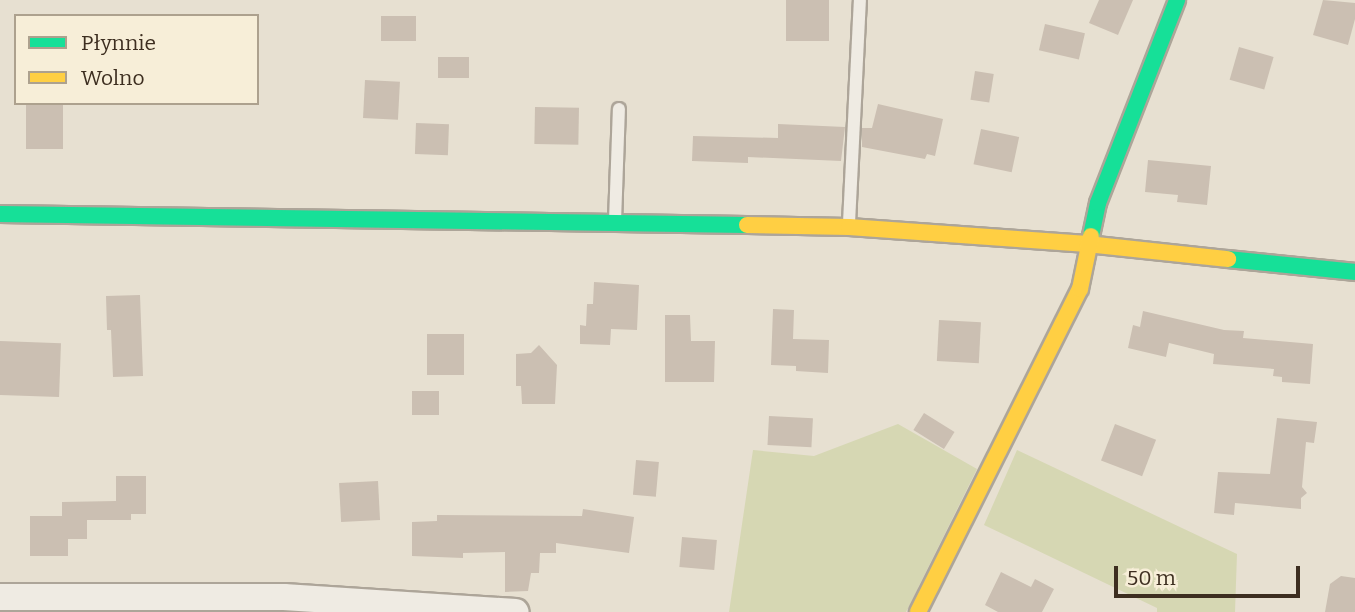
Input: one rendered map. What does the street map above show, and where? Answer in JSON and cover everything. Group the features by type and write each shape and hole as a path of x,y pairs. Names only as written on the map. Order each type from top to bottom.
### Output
{"street":[{"path":"918,612 1080,289 1087,244 1098,203 1177,0"},
{"path":"0,214 849,227 1087,244 1355,272"},
{"path":"0,597 516,612"}],"lane":[{"path":"849,227 860,0"},
{"path":"615,222 619,109"}],"green space":[{"path":"898,424 977,469 906,612 729,612 753,450 814,456"},
{"path":"1017,450 1237,554 1235,612 1157,612 1157,608 984,525"}],"building":[{"path":"786,0 829,0 829,41 786,41"},
{"path":"1099,0 1133,0 1118,35 1089,23"},
{"path":"1323,0 1355,3 1355,19 1348,45 1313,35"},
{"path":"381,16 416,16 416,41 381,41"},
{"path":"1045,24 1085,33 1079,60 1039,50"},
{"path":"1239,47 1274,57 1264,90 1230,80"},
{"path":"438,57 469,57 469,78 438,78"},
{"path":"975,71 994,74 989,103 970,100"},
{"path":"365,80 400,82 398,120 363,118"},
{"path":"878,104 943,119 935,156 927,154 925,159 862,147 862,128 872,128"},
{"path":"26,105 63,105 63,149 26,149"},
{"path":"535,107 579,108 578,145 534,144"},
{"path":"416,123 449,124 448,155 415,154"},
{"path":"778,124 845,127 841,161 748,157 748,163 692,161 693,136 778,138"},
{"path":"981,129 1019,137 1012,172 974,164"},
{"path":"1148,160 1211,166 1207,205 1177,202 1178,195 1145,192"},
{"path":"594,282 639,285 637,330 611,329 610,345 580,344 580,325 586,326 587,304 593,304"},
{"path":"140,295 143,376 113,377 106,296"},
{"path":"773,309 794,310 793,339 829,340 828,373 796,371 796,366 771,365"},
{"path":"1143,311 1224,330 1244,331 1243,338 1313,344 1310,384 1282,382 1282,377 1273,376 1274,369 1213,364 1214,354 1169,343 1166,357 1128,348 1133,325 1140,327"},
{"path":"665,315 690,315 691,341 715,341 714,382 665,382"},
{"path":"939,320 981,322 979,363 937,361"},
{"path":"427,334 464,334 464,375 427,375"},
{"path":"0,341 61,343 59,397 0,395"},
{"path":"539,345 557,365 555,404 522,404 521,386 516,386 516,354 531,353"},
{"path":"412,391 439,391 439,415 412,415"},
{"path":"924,413 955,432 944,449 913,430"},
{"path":"769,416 813,418 811,447 767,445"},
{"path":"1277,418 1317,422 1314,443 1306,442 1302,487 1307,493 1301,498 1301,509 1235,503 1234,515 1214,513 1218,472 1270,474"},
{"path":"1115,424 1156,440 1142,476 1101,460"},
{"path":"636,460 659,462 656,497 633,495"},
{"path":"116,476 146,476 146,514 131,514 131,520 87,520 87,539 68,539 68,556 30,556 30,516 62,516 62,502 116,501"},
{"path":"378,481 380,520 341,522 339,483"},
{"path":"583,509 634,517 629,553 556,543 556,553 540,553 539,573 531,573 528,591 505,592 505,552 463,553 463,558 412,556 412,522 437,521 437,515 582,516"},
{"path":"682,537 717,540 714,570 679,567"},
{"path":"1001,572 1031,587 1035,579 1054,589 1042,612 998,612 985,605"},
{"path":"1341,576 1355,578 1355,612 1325,612 1330,584"}],"traffic: fast":[{"path":"1091,236 1098,203 1177,0"},
{"path":"0,214 747,225"},
{"path":"1228,259 1355,272"}],"traffic: slow":[{"path":"747,225 849,227 1087,244 1228,259"},
{"path":"918,612 1080,289 1091,236"}]}
